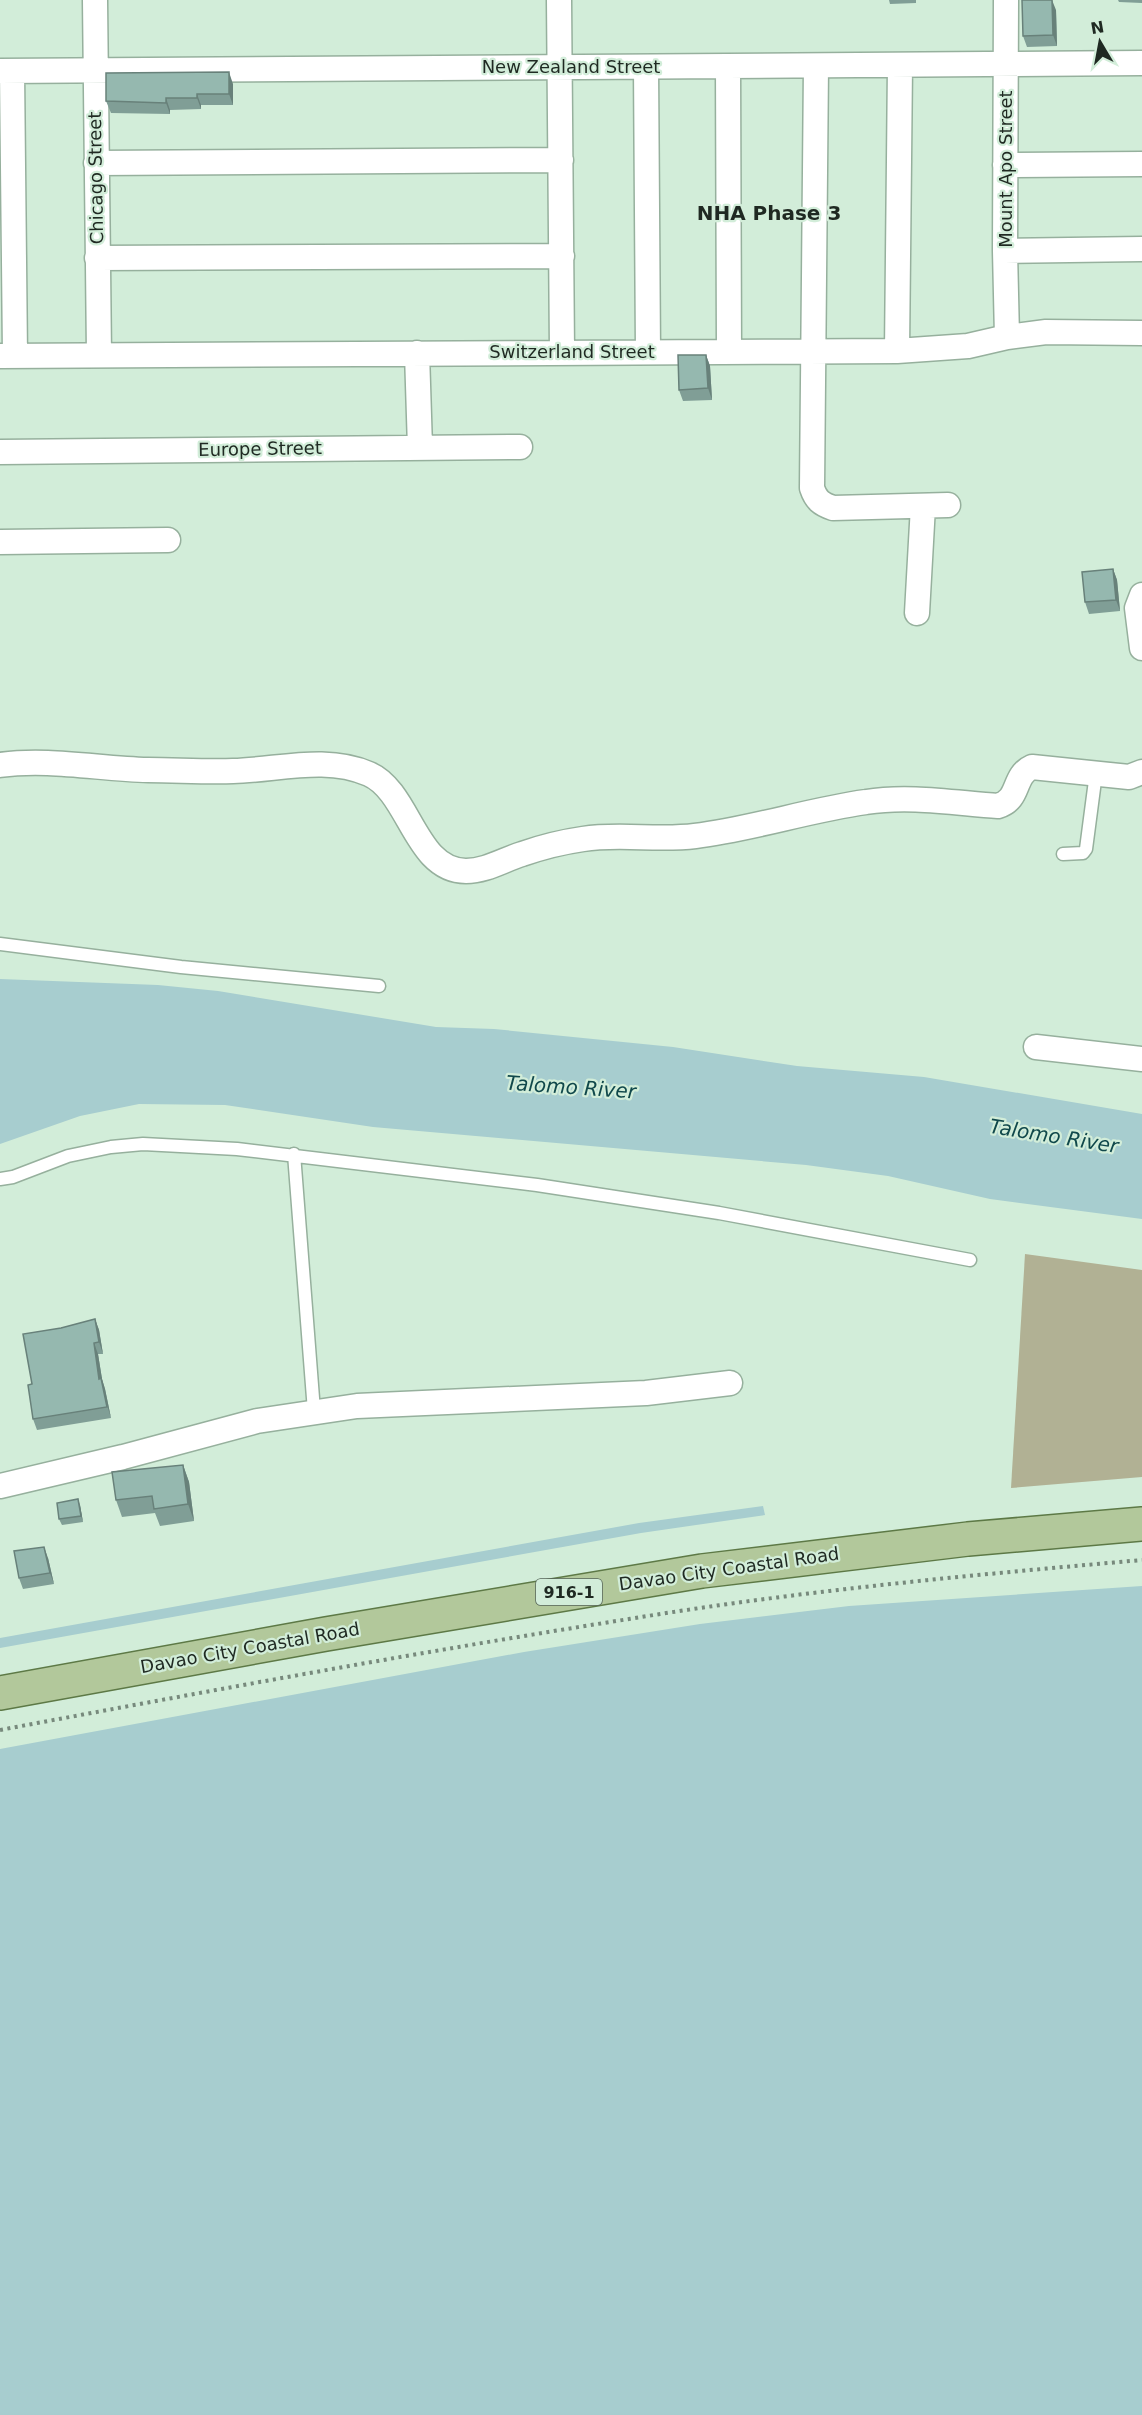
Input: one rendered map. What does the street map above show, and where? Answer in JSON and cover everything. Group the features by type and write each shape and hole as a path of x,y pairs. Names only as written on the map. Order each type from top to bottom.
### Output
{"main road":[{"name":"Davao City Coastal Road","path":"0,1693 657,1578 968,1539 1142,1524"}],"street":[{"name":"Chicago Street","path":"95,0 99,355"},
{"path":"559,0 562,352"},
{"name":"Mount Apo Street","path":"1006,0 1007,337"},
{"name":"New Zealand Street","path":"6,71 1142,63"},
{"path":"897,351 900,65"},
{"path":"728,66 729,351"},
{"path":"816,66 812,488 815,498 822,504 833,508 846,509 948,505"},
{"path":"646,67 648,352"},
{"path":"6,71 8,356"},
{"path":"96,163 561,160"},
{"path":"1005,165 1142,164"},
{"path":"1005,251 1142,249"},
{"path":"97,258 562,256"},
{"name":"Switzerland Street","path":"8,356 897,351 968,346 1007,337 1046,333 1142,333"},
{"path":"417,353 420,448"},
{"name":"Europe Street","path":"0,452 520,447"},
{"path":"917,613 923,506"},
{"path":"0,542 168,540"},
{"path":"1140,606 1142,648"},
{"path":"0,765 28,763 145,770 235,771 299,764 342,766 371,774 391,791 414,830 436,859 449,868 465,871 484,869 520,854 587,838 685,837 763,825 869,801 915,800 998,806 1012,798 1020,776 1032,767 1129,777 1142,772"},
{"path":"1036,1047 1142,1059"},
{"path":"0,1486 123,1457 257,1421 314,1411 357,1406 646,1393 730,1383"}],"lane":[{"path":"1062,854 1083,853 1086,849 1096,773"},
{"path":"0,944 181,967 379,986"},
{"path":"0,1179 13,1177 68,1156 111,1147 143,1144 294,1154 537,1185 673,1206 970,1260"},
{"path":"294,1154 314,1411"}],"path":[{"path":"0,1730 629,1618 850,1589 1142,1560"}],"green space":[{"path":"1025,1254 1142,1270 1142,1477 1011,1488"}],"water":[{"name":"Talomo River","path":"0,979 158,985 218,991 436,1027 494,1029 673,1047 797,1066 924,1077 1142,1114 1142,1219 990,1199 888,1176 806,1165 373,1127 225,1105 139,1104 80,1116 0,1144"},
{"path":"763,1506 765,1515 641,1533 0,1648 0,1638 639,1523"},
{"path":"1142,1586 1142,2415 0,2415 0,1749 524,1652 700,1624 849,1606"}],"building":[{"path":"1022,0 1052,0 1053,35 1023,36"},
{"path":"229,72 229,94 197,94 197,98 166,98 166,103 106,101 106,73"},
{"path":"678,355 706,355 708,388 679,390"},
{"path":"1113,569 1116,600 1085,602 1082,572"},
{"path":"95,1319 99,1342 94,1343 99,1379 101,1378 107,1407 33,1419 28,1385 32,1384 23,1334 61,1328"},
{"path":"183,1465 188,1504 154,1509 152,1496 116,1500 112,1472"},
{"path":"78,1499 81,1516 59,1519 57,1503"},
{"path":"44,1547 50,1573 19,1578 14,1551"}],"district":[{"name":"NHA Phase 3","path":"769,213"}]}
